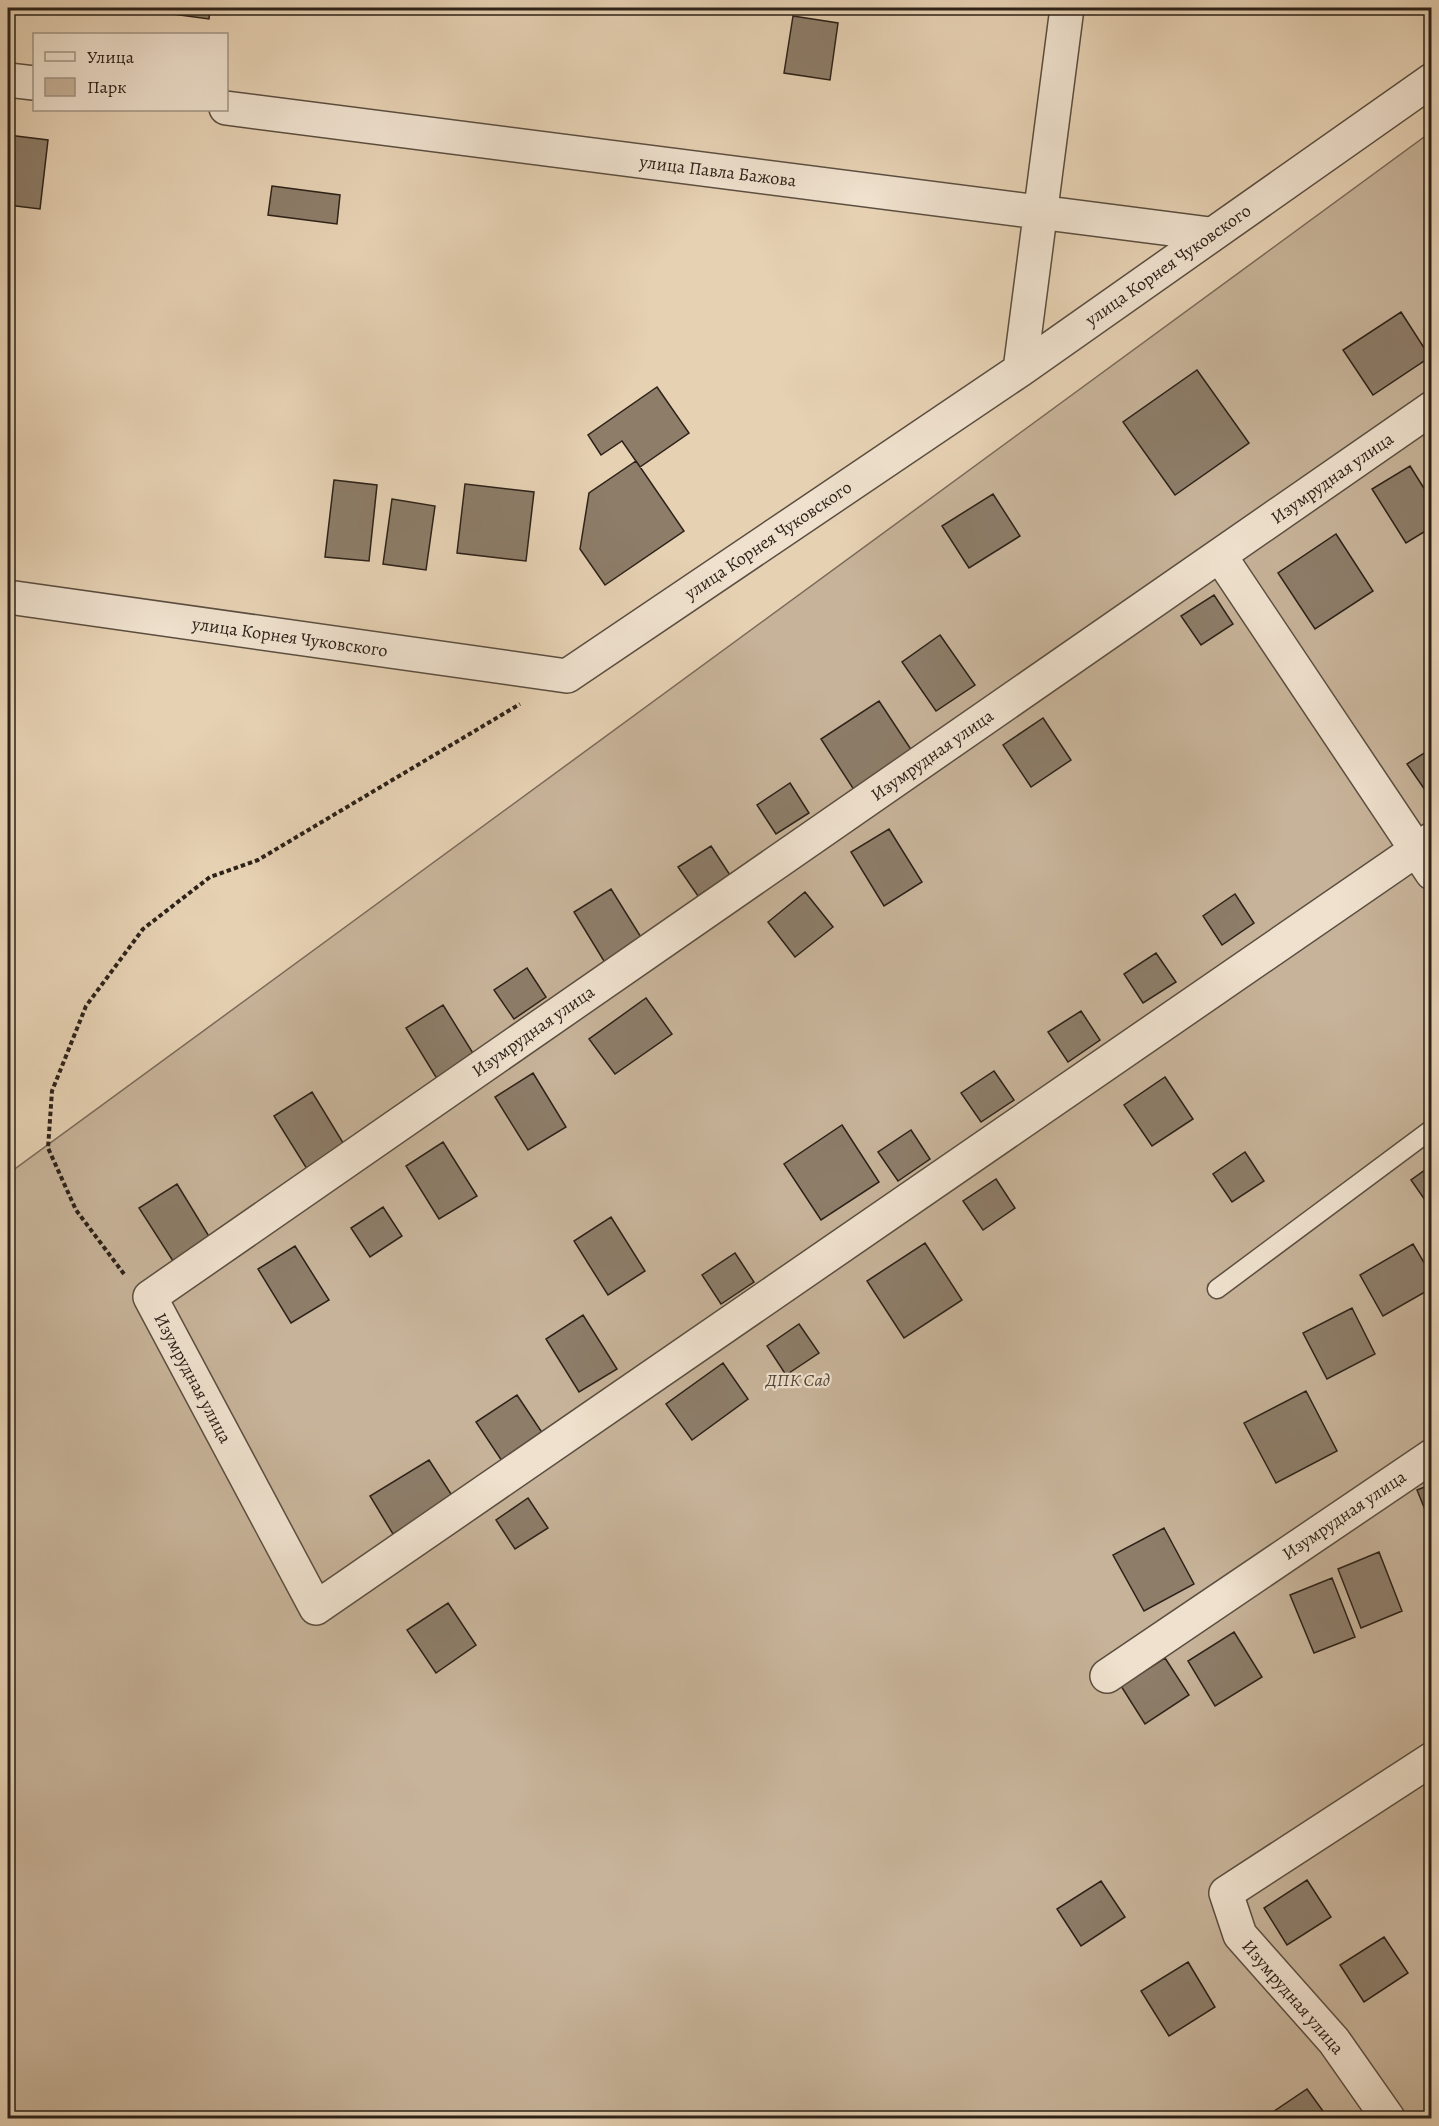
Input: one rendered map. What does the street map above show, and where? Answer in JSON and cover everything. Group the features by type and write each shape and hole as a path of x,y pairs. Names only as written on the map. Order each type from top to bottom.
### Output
{"street":[{"path":"1020,370 1067,8"},
{"path":"8,80 33,83"},
{"name":"улица Корнея Чуковского","path":"8,597 567,676 1020,370 1431,80"},
{"name":"улица Павла Бажова","path":"228,108 1210,234"},
{"name":"Изумрудная улица","path":"1427,853 316,1608 150,1297 1431,408"},
{"path":"1220,556 1427,853"},
{"name":"Изумрудная улица","path":"1107,1676 1431,1456"},
{"name":"Изумрудная улица","path":"1388,2118 1334,2041 1240,1935 1226,1893 1431,1759"}],"lane":[{"path":"1217,1289 1431,1129"}],"path":[{"path":"150,1297 120,1270 76,1210 48,1148 52,1091 86,1006 143,929 210,877 258,860 567,676"}],"green space":[{"name":"ДПК Сад","path":"1431,132 1431,2118 8,2118 8,1174"}],"building":[{"path":"127,8 210,8 209,19"},
{"path":"793,16 838,23 830,80 784,73"},
{"path":"8,135 48,140 40,209 8,205"},
{"path":"272,186 340,195 337,224 268,215"},
{"path":"1401,312 1430,357 1373,395 1343,350"},
{"path":"1197,370 1249,443 1175,495 1123,422"},
{"path":"657,387 689,433 640,467 622,441 601,455 588,435"},
{"path":"636,461 684,531 605,585 580,549 589,493"},
{"path":"1410,466 1432,501 1432,527 1406,543 1372,489"},
{"path":"334,480 377,485 369,561 325,557"},
{"path":"465,484 534,492 526,561 457,553"},
{"path":"993,494 1020,536 969,568 942,526"},
{"path":"392,499 435,506 426,570 383,564"},
{"path":"1336,534 1373,591 1315,629 1278,573"},
{"path":"1214,595 1233,624 1201,645 1181,616"},
{"path":"940,635 975,685 936,711 902,662"},
{"path":"879,701 916,757 858,796 821,739"},
{"path":"1043,718 1071,760 1031,787 1003,745"},
{"path":"1432,748 1432,800 1407,764"},
{"path":"790,783 809,813 776,834 757,805"},
{"path":"889,829 922,882 884,906 851,852"},
{"path":"711,846 730,875 698,896 678,867"},
{"path":"611,889 644,942 607,966 574,912"},
{"path":"805,892 833,927 795,957 768,922"},
{"path":"1235,894 1254,923 1222,945 1203,916"},
{"path":"1156,953 1176,982 1143,1003 1124,974"},
{"path":"527,968 546,997 514,1019 494,990"},
{"path":"646,998 672,1034 615,1074 589,1039"},
{"path":"443,1005 476,1058 439,1082 406,1028"},
{"path":"1081,1011 1100,1040 1068,1062 1048,1032"},
{"path":"994,1071 1014,1100 981,1122 961,1093"},
{"path":"533,1073 566,1127 528,1150 495,1097"},
{"path":"1165,1077 1193,1119 1152,1146 1124,1105"},
{"path":"312,1092 345,1146 307,1169 274,1116"},
{"path":"842,1125 879,1182 821,1220 784,1164"},
{"path":"911,1130 930,1159 898,1181 878,1152"},
{"path":"443,1142 477,1196 439,1219 406,1166"},
{"path":"1245,1152 1264,1181 1232,1202 1213,1174"},
{"path":"1432,1165 1432,1210 1411,1180"},
{"path":"996,1179 1015,1208 983,1230 963,1201"},
{"path":"177,1184 210,1238 173,1261 139,1208"},
{"path":"383,1207 402,1236 370,1257 351,1228"},
{"path":"611,1217 645,1271 608,1295 574,1241"},
{"path":"925,1243 962,1300 904,1338 867,1281"},
{"path":"1413,1244 1432,1276 1432,1288 1383,1316 1360,1275"},
{"path":"295,1246 329,1300 291,1323 258,1269"},
{"path":"735,1253 754,1282 721,1304 702,1275"},
{"path":"1352,1308 1375,1354 1327,1379 1303,1333"},
{"path":"583,1315 617,1369 579,1392 546,1339"},
{"path":"799,1324 819,1353 786,1375 767,1346"},
{"path":"723,1363 748,1399 692,1440 666,1404"},
{"path":"1306,1391 1337,1451 1276,1483 1244,1423"},
{"path":"517,1395 545,1437 504,1464 476,1422"},
{"path":"429,1460 453,1497 393,1534 370,1496"},
{"path":"1432,1484 1432,1527 1417,1490"},
{"path":"528,1498 548,1528 515,1549 496,1520"},
{"path":"1164,1528 1194,1584 1144,1611 1113,1555"},
{"path":"1379,1552 1402,1611 1361,1628 1338,1569"},
{"path":"1332,1578 1355,1637 1314,1653 1290,1595"},
{"path":"448,1603 476,1645 436,1673 407,1630"},
{"path":"1234,1632 1262,1677 1215,1706 1188,1661"},
{"path":"1165,1658 1189,1695 1145,1724 1121,1686"},
{"path":"1307,1880 1331,1917 1287,1945 1264,1908"},
{"path":"1101,1881 1125,1917 1081,1946 1057,1909"},
{"path":"1384,1937 1408,1973 1364,2002 1340,1965"},
{"path":"1188,1962 1215,2007 1169,2036 1141,1991"},
{"path":"1307,2089 1328,2118 1264,2118"}]}
